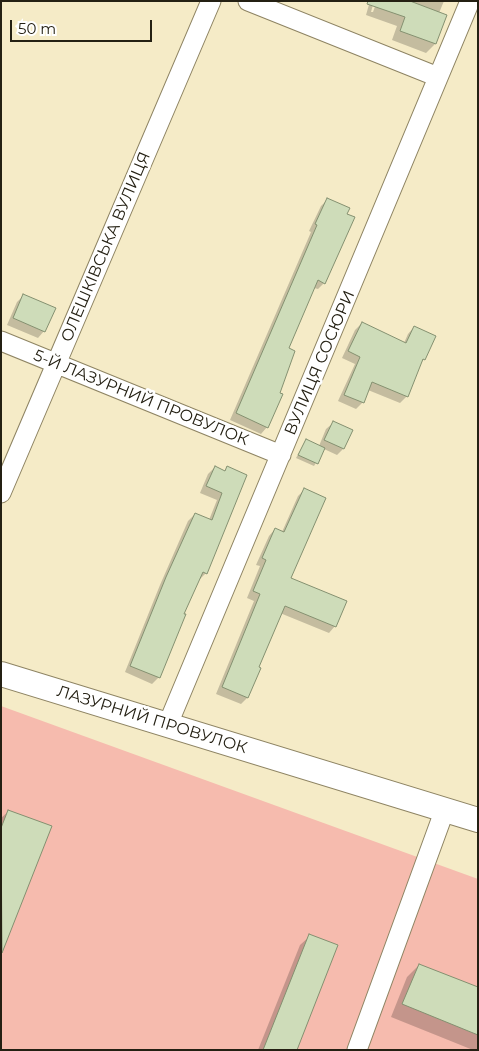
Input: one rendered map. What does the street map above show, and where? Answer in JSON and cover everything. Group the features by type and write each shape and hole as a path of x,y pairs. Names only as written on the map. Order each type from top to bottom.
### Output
{"street":[{"name":"ОЛЕШКІВСЬКА ВУЛИЦЯ","path":"1,493 211,1"},
{"path":"248,1 438,77"},
{"name":"ВУЛИЦЯ СОСЮРИ","path":"168,724 470,1"},
{"name":"5-Й ЛАЗУРНИЙ ПРОВУЛОК","path":"1,341 281,455"},
{"name":"ЛАЗУРНИЙ ПРОВУЛОК","path":"1,674 478,820"},
{"path":"357,1050 444,809"}],"shaded area":[{"path":"1,706 478,879 478,1050 1,1050"}],"building":[{"path":"368,1 410,1 447,15 436,44 400,31 405,17 367,4"},
{"path":"327,198 350,208 347,214 355,217 325,284 318,280 289,348 295,351 280,393 283,394 268,428 236,413"},
{"path":"23,294 56,308 45,332 13,318"},
{"path":"362,322 406,343 414,326 436,336 425,360 423,359 408,397 372,382 364,403 344,395 360,357 348,351"},
{"path":"333,421 353,430 344,449 324,440"},
{"path":"306,439 325,448 318,464 298,455"},
{"path":"215,466 225,471 227,466 247,475 207,574 203,572 184,614 186,614 160,678 130,666 166,577 195,513 212,520 222,493 206,486"},
{"path":"304,488 326,498 291,578 347,601 336,627 285,606 248,698 222,687 260,594 253,591 266,560 262,558 275,528 284,532"},
{"path":"8,810 52,826 2,953 1,828"},
{"path":"309,934 338,945 297,1050 263,1050"},
{"path":"419,964 478,987 478,1035 402,1004"}]}
